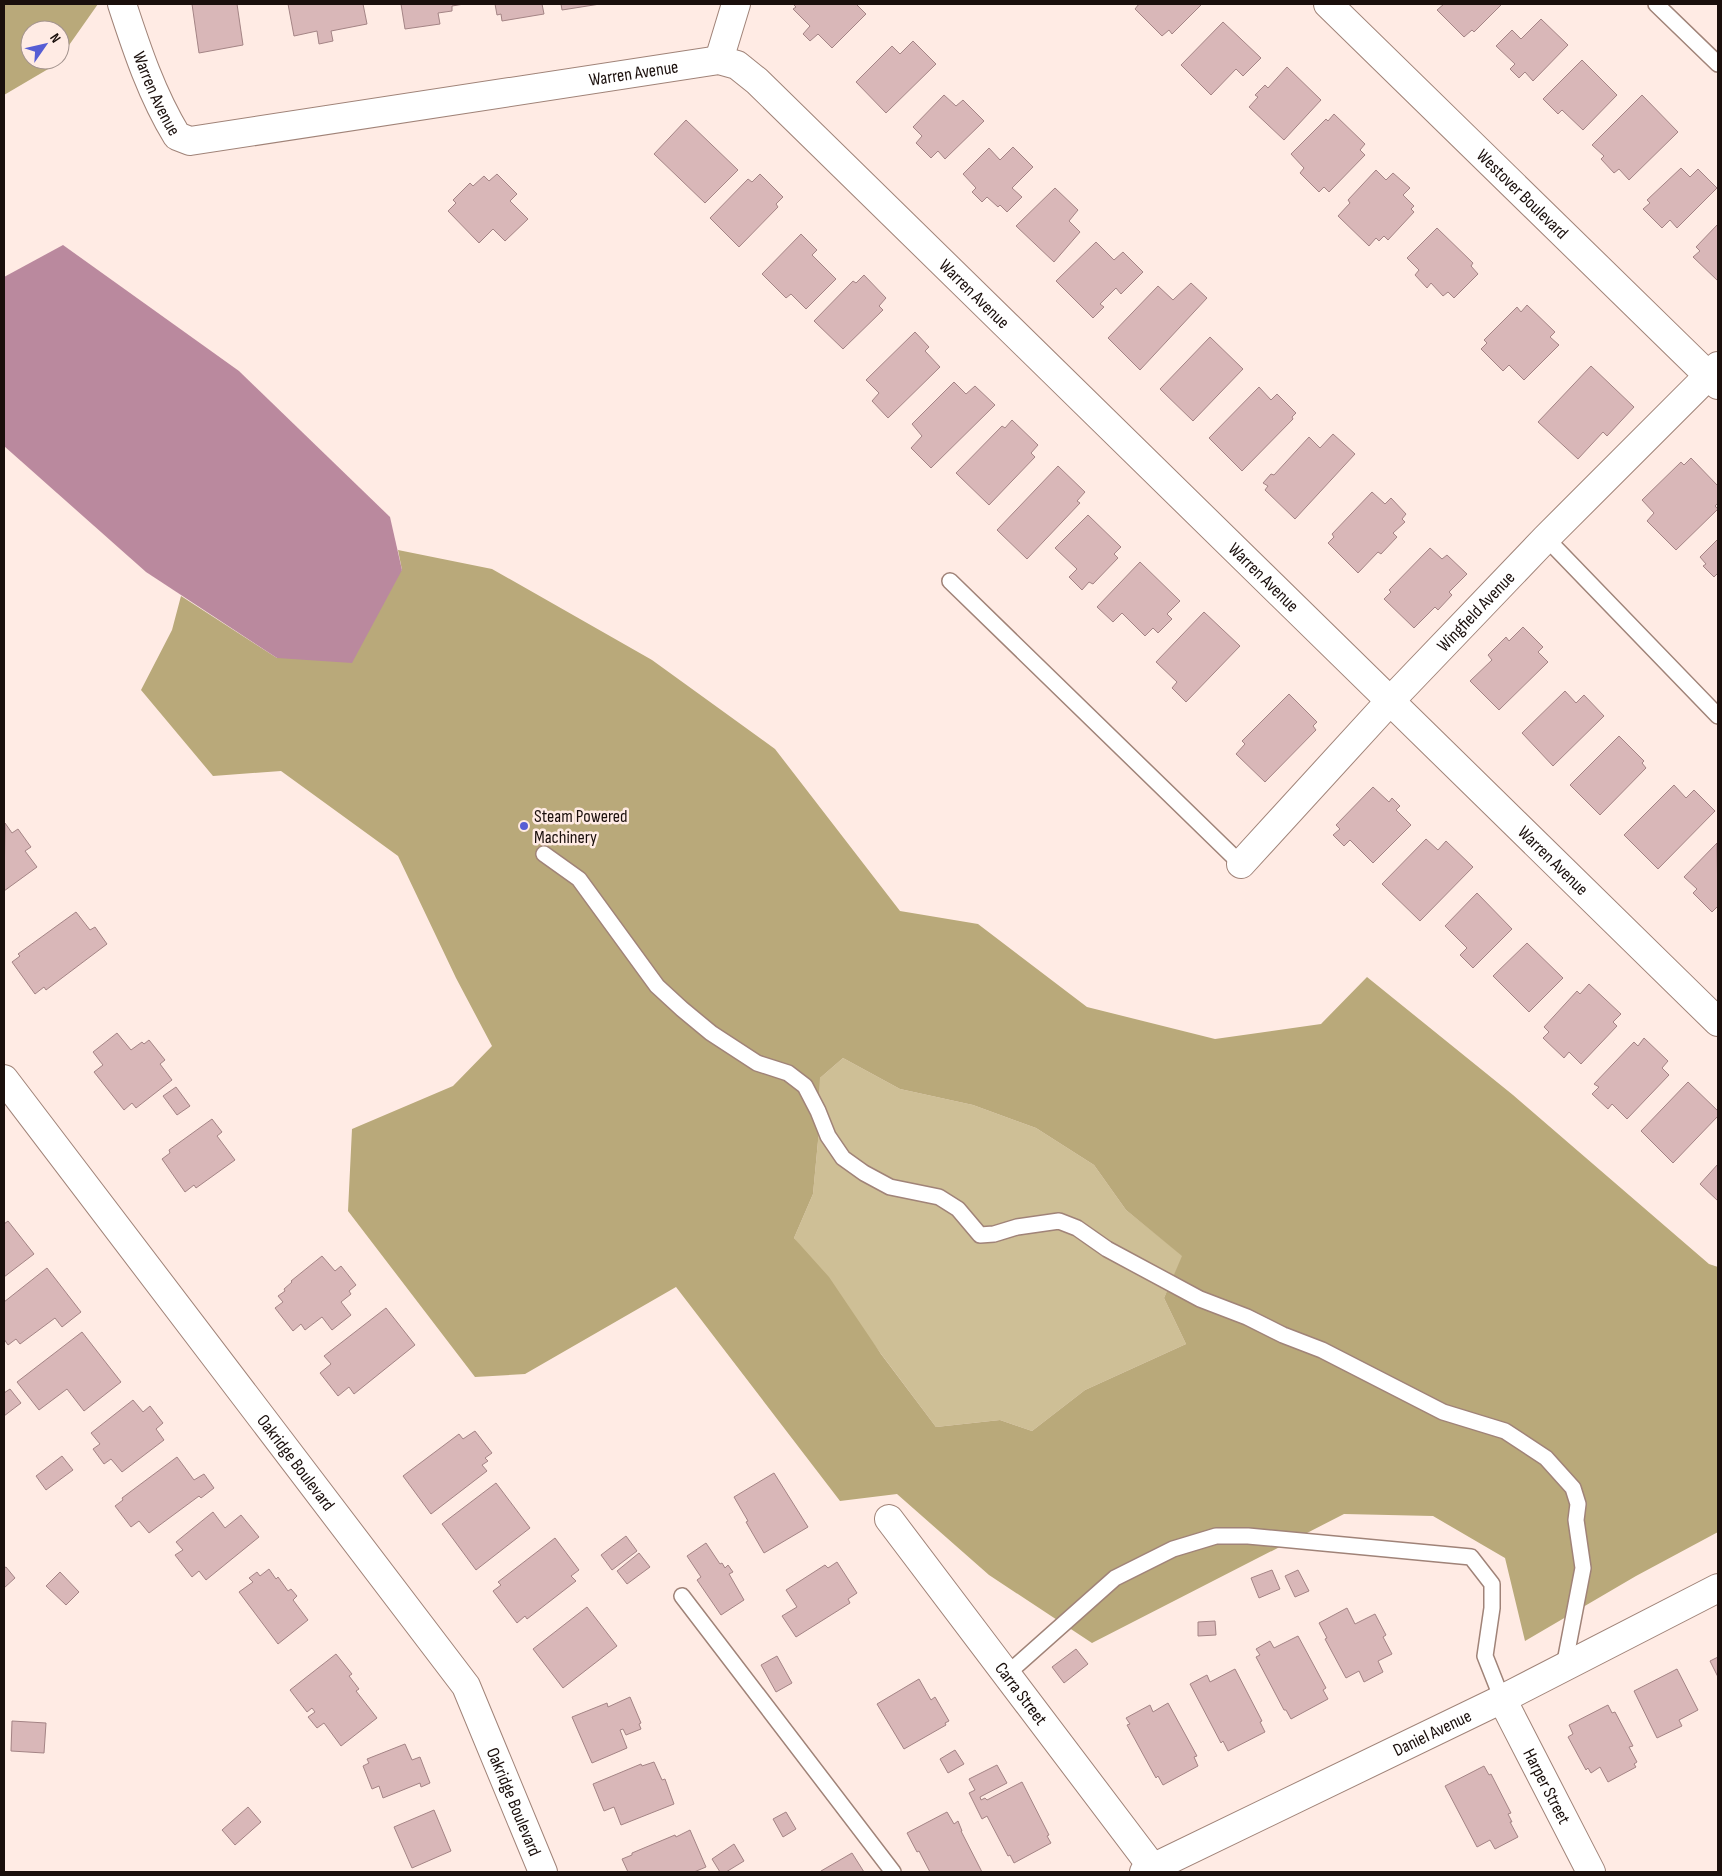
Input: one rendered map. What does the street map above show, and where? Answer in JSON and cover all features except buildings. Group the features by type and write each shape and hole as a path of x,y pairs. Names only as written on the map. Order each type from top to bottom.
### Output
{"street":[{"name":"Warren Avenue","path":"122,4 144,70 164,116 177,136 190,141 719,60 737,65 757,81 1718,1022"},
{"path":"719,60 736,4"},
{"name":"Westover Boulevard","path":"1328,4 1715,376"},
{"name":"Wingfield Avenue","path":"1241,864 1390,701 1546,538 1715,376"},
{"name":"Oakridge Boulevard","path":"5,1082 466,1686 543,1872"},
{"name":"Carra Street","path":"889,1519 1007,1674 1149,1870"},
{"name":"Daniel Avenue","path":"1149,1870 1502,1699 1718,1588"},
{"name":"Harper Street","path":"1502,1699 1591,1872"}],"lane":[{"path":"1656,4 1718,64"},
{"path":"1546,538 1718,716"},
{"path":"950,580 1241,864"},
{"path":"544,854 579,879 657,986 682,1009 711,1033 757,1063 788,1073 805,1086 828,1136 843,1158 864,1173 890,1187 939,1197 958,1209 980,1235 1059,1221 1077,1228 1107,1249 1200,1299 1247,1317 1283,1335 1322,1350 1443,1412 1506,1431 1546,1458 1573,1488 1578,1504 1576,1520 1583,1568 1564,1667"},
{"path":"1007,1674 1115,1578 1173,1549 1216,1536 1248,1536 1471,1557 1492,1584 1492,1608 1485,1656 1502,1699"},
{"path":"682,1596 893,1872"}],"shaded area":[{"path":"4,4 98,4 70,44 70,20 20,20 20,70 46,70 4,95"},
{"path":"63,245 239,371 390,517 402,570 352,663 277,658 146,572 4,446 4,277"},
{"path":"398,550 492,569 652,660 775,749 900,911 978,924 1087,1007 1215,1039 1321,1024 1367,977 1513,1095 1709,1264 1718,1267 1718,1532 1636,1576 1525,1641 1505,1558 1433,1516 1344,1514 1092,1643 989,1575 897,1494 840,1501 676,1287 525,1374 475,1377 348,1211 352,1129 453,1086 492,1046 456,978 398,856 281,771 213,776 141,690 172,630 181,596 277,658 402,570","holes":["843,1058 900,1089 973,1105 1036,1128 1094,1165 1126,1210 1182,1256 1164,1298 1186,1344 1085,1390 1032,1431 1000,1420 936,1427 881,1354 829,1277 794,1238 813,1194 818,1141 820,1078"]},
{"path":"843,1058 900,1089 973,1105 1036,1128 1094,1165 1126,1210 1183,1256 1164,1298 1186,1344 1085,1390 1032,1431 1000,1420 936,1427 794,1238 813,1194 818,1141 820,1078"}],"place":[{"name":"Steam Powered Machinery","path":"524,826"}]}
